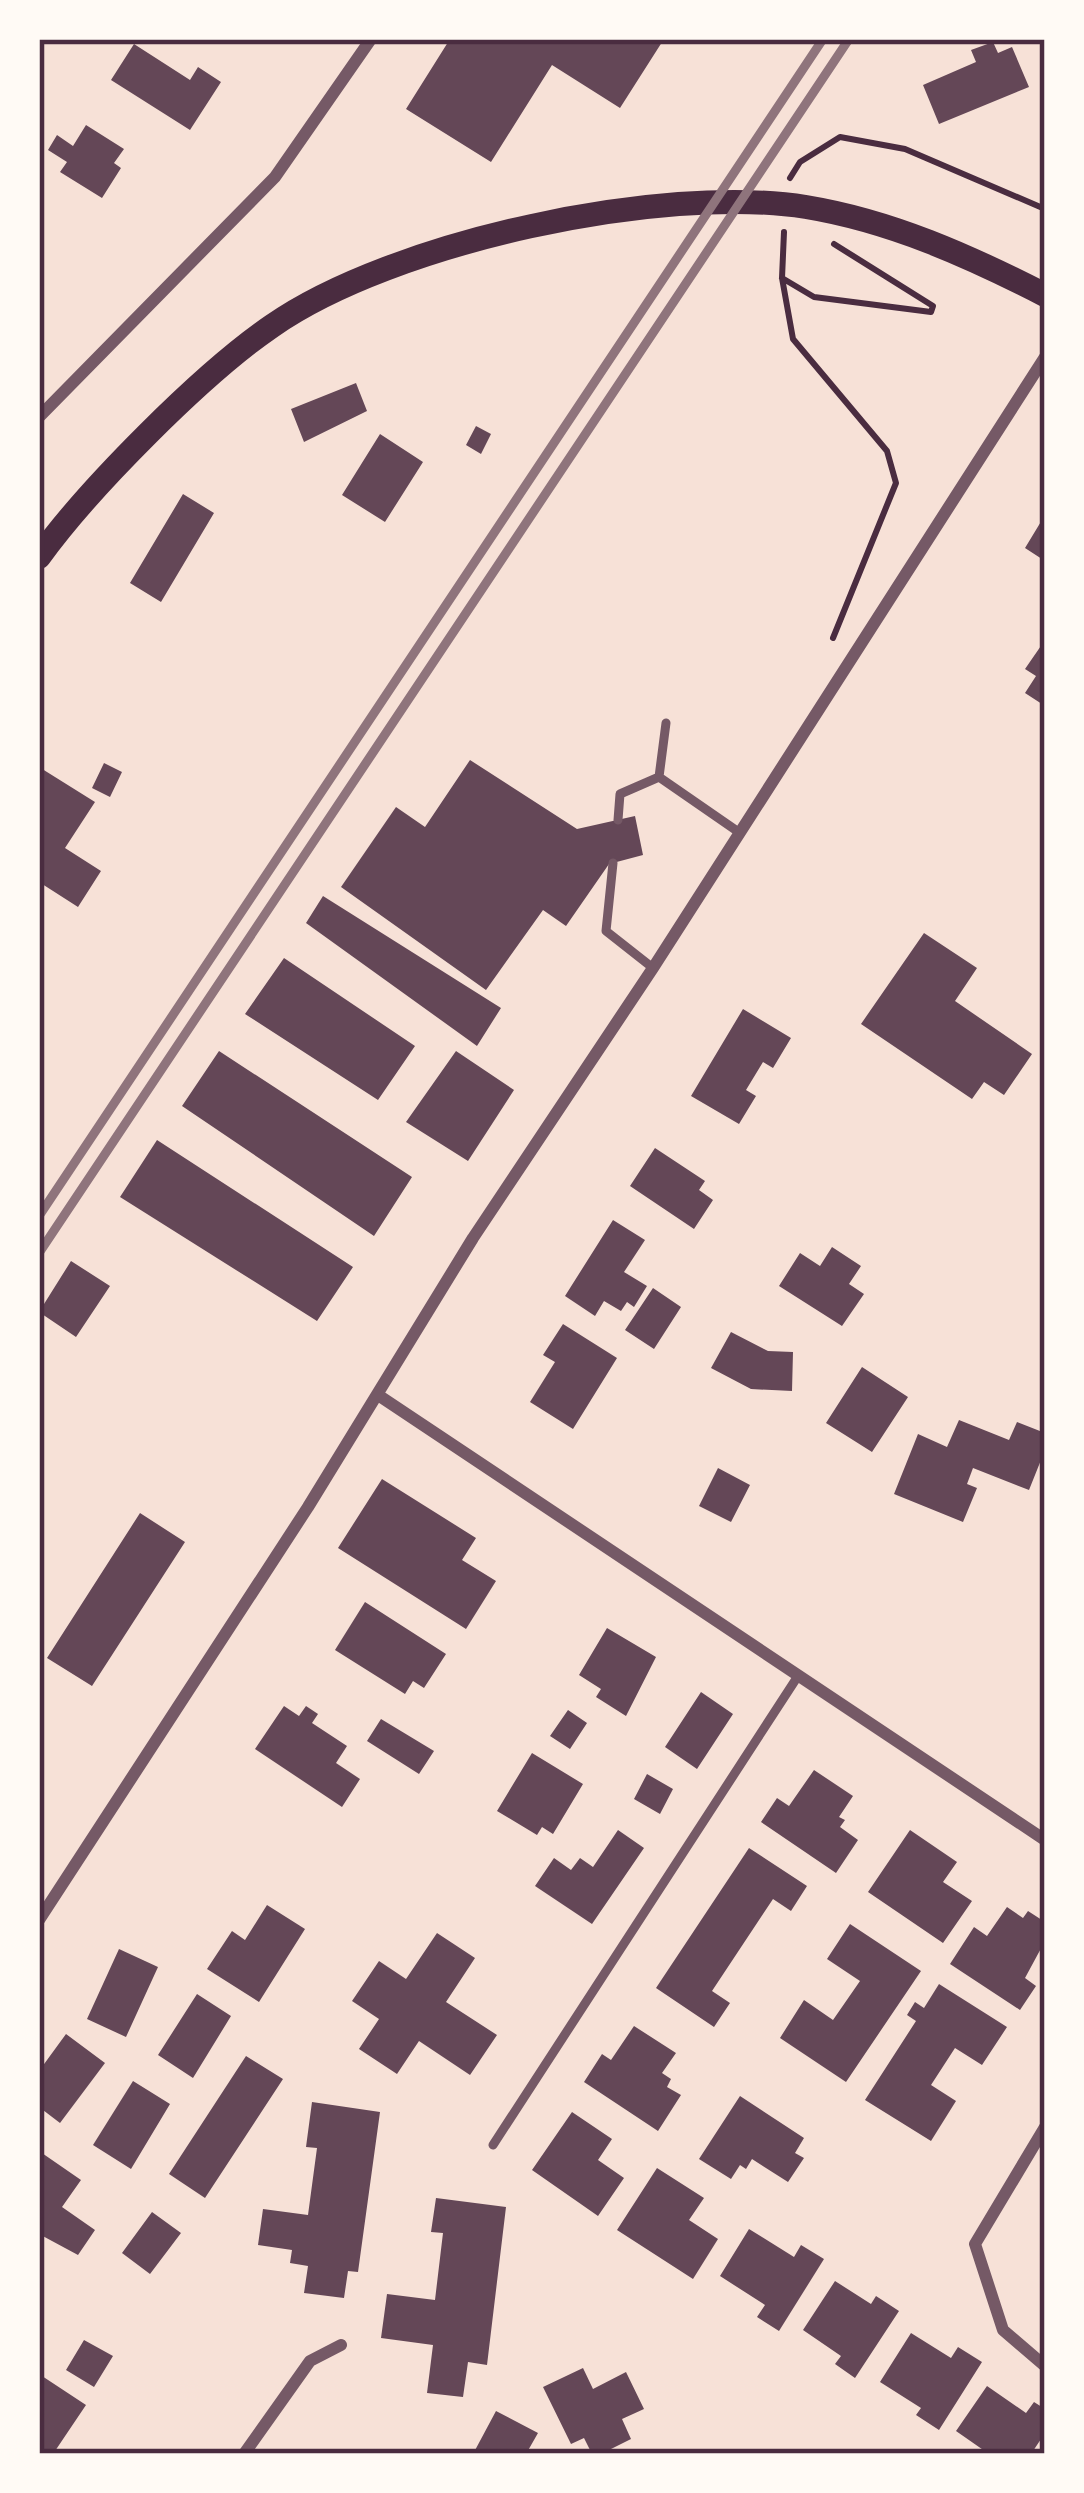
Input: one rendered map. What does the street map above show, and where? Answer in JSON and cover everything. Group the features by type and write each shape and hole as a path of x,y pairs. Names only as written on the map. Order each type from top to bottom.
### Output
{"main road":[{"path":"42,546 173,412 272,325 395,262 610,210 711,202 795,209 951,247 1045,295"}],"street":[{"path":"39,416 275,177 371,39"},
{"path":"39,1920 378,1395 472,1238 653,968 1045,356"},
{"path":"378,1395 1045,1840"},
{"path":"1045,2126 975,2243 1004,2330 1045,2366"},
{"path":"244,2454 310,2361 341,2344"}],"lane":[{"path":"659,777 666,723"},
{"path":"659,777 740,833"},
{"path":"618,820 620,794 659,777"},
{"path":"613,862 606,931 653,968"},
{"path":"493,2145 798,1676"}],"path":[{"path":"785,187 800,162 840,137 905,149 1045,209"},
{"path":"782,278 814,297 931,312 933,306 834,244 795,209"},
{"path":"795,209 782,278 793,339 887,451 896,483 824,659"}],"building":[{"path":"450,39 664,39 620,108 552,65 491,162 406,109"},
{"path":"993,42 998,53 1012,47 1029,87 939,124 923,85 976,62 971,50"},
{"path":"134,44 190,80 198,67 221,82 190,130 111,80"},
{"path":"86,125 124,149 114,163 121,168 102,198 60,172 67,162 48,150 57,135 73,146"},
{"path":"356,383 367,411 304,442 291,409"},
{"path":"476,426 491,434 481,454 466,445"},
{"path":"380,434 423,462 385,522 342,495"},
{"path":"183,494 214,513 161,602 130,583"},
{"path":"1045,515 1045,561 1025,548"},
{"path":"1045,640 1045,706 1025,693 1036,676 1025,669"},
{"path":"470,760 577,829 635,816 643,855 609,864 566,926 543,910 486,990 341,887 396,807 425,827"},
{"path":"104,763 122,772 110,797 92,788"},
{"path":"39,767 95,802 65,848 101,871 78,907 39,882"},
{"path":"323,896 501,1008 477,1046 306,923"},
{"path":"924,933 977,968 955,1001 1032,1054 1004,1095 984,1082 972,1099 861,1024"},
{"path":"284,958 415,1046 378,1100 245,1014"},
{"path":"743,1009 791,1038 773,1068 763,1062 746,1090 756,1096 739,1124 691,1096"},
{"path":"219,1051 412,1177 374,1236 182,1106"},
{"path":"456,1051 514,1090 468,1161 406,1122"},
{"path":"157,1140 353,1267 317,1321 120,1197"},
{"path":"655,1148 705,1181 699,1190 713,1200 694,1229 630,1186"},
{"path":"613,1220 645,1240 624,1272 647,1286 634,1307 627,1302 621,1311 604,1301 595,1316 565,1296"},
{"path":"832,1247 861,1266 849,1284 864,1294 842,1326 779,1286 800,1253 820,1266"},
{"path":"71,1261 110,1286 76,1337 39,1312"},
{"path":"653,1288 681,1307 654,1349 625,1330"},
{"path":"563,1324 617,1358 573,1429 530,1402 555,1362 543,1355"},
{"path":"731,1332 768,1351 793,1352 792,1391 751,1389 711,1368"},
{"path":"862,1367 908,1397 872,1452 826,1423"},
{"path":"959,1420 1009,1440 1017,1422 1045,1433 1045,1450 1029,1490 973,1468 967,1484 977,1488 963,1522 894,1494 918,1434 947,1447"},
{"path":"718,1468 750,1485 731,1522 699,1506"},
{"path":"382,1479 476,1538 462,1560 496,1581 466,1629 338,1548"},
{"path":"140,1513 185,1542 92,1686 47,1658"},
{"path":"365,1602 446,1654 424,1688 413,1681 405,1694 335,1650"},
{"path":"607,1628 656,1657 626,1716 596,1697 601,1689 579,1675"},
{"path":"701,1692 733,1714 697,1769 665,1747"},
{"path":"284,1706 299,1716 306,1706 318,1714 312,1723 347,1746 336,1763 360,1779 342,1807 255,1749"},
{"path":"568,1710 587,1723 570,1749 550,1736"},
{"path":"381,1719 434,1751 419,1774 367,1741"},
{"path":"532,1753 583,1784 553,1834 542,1827 537,1835 497,1811"},
{"path":"814,1770 853,1796 839,1817 845,1820 840,1827 858,1840 836,1873 761,1822 777,1798 789,1806"},
{"path":"647,1774 673,1789 660,1814 634,1799"},
{"path":"618,1830 644,1848 592,1924 535,1886 554,1858 571,1870 580,1858 593,1867"},
{"path":"910,1830 957,1862 943,1882 972,1901 943,1943 868,1892"},
{"path":"749,1848 807,1886 791,1911 773,1899 712,1991 730,2003 714,2027 656,1988"},
{"path":"267,1905 305,1929 259,2002 207,1969 232,1931 245,1940"},
{"path":"1007,1907 1023,1918 1028,1911 1045,1922 1045,1941 1025,1978 1036,1986 1020,2010 950,1964 974,1927 987,1936"},
{"path":"850,1924 921,1971 846,2082 780,2038 804,2000 833,2020 860,1981 827,1959"},
{"path":"437,1933 475,1958 446,2002 497,2035 470,2075 419,2041 397,2074 359,2049 379,2019 352,2001 379,1961 406,1979"},
{"path":"119,1949 158,1967 126,2037 87,2019"},
{"path":"939,1984 1007,2027 982,2065 955,2048 931,2085 956,2101 931,2141 865,2100 916,2021 907,2015 915,2002 924,2008"},
{"path":"197,1994 231,2016 193,2078 158,2055"},
{"path":"634,2026 676,2053 662,2073 671,2079 667,2087 681,2095 658,2131 584,2082 602,2054 611,2060"},
{"path":"66,2034 105,2063 60,2123 39,2107 39,2071"},
{"path":"246,2056 283,2079 205,2198 169,2174"},
{"path":"133,2081 170,2104 131,2169 93,2145"},
{"path":"740,2096 804,2138 795,2153 804,2158 788,2182 752,2159 746,2169 740,2165 731,2179 699,2159"},
{"path":"312,2102 380,2112 358,2272 348,2271 344,2298 304,2293 308,2266 290,2263 292,2250 258,2245 263,2209 308,2215 317,2148 306,2147"},
{"path":"572,2112 612,2139 598,2160 624,2178 598,2216 532,2170"},
{"path":"39,2151 81,2180 62,2207 95,2230 78,2255 39,2234"},
{"path":"657,2168 704,2198 689,2220 718,2239 693,2279 617,2230"},
{"path":"436,2198 506,2207 487,2365 468,2362 463,2397 427,2393 433,2345 381,2338 387,2294 435,2300 443,2233 431,2232"},
{"path":"152,2212 181,2233 150,2274 122,2253"},
{"path":"749,2229 794,2257 801,2245 824,2259 779,2331 757,2317 765,2305 720,2276"},
{"path":"835,2281 871,2304 876,2296 899,2311 855,2378 835,2364 841,2356 803,2330"},
{"path":"911,2333 951,2358 958,2347 982,2362 939,2430 916,2415 921,2408 880,2382"},
{"path":"84,2340 113,2356 94,2387 66,2370"},
{"path":"583,2368 593,2389 626,2372 644,2409 622,2419 631,2439 601,2454 592,2454 584,2438 571,2444 543,2387"},
{"path":"42,2376 86,2405 53,2454 39,2454"},
{"path":"987,2386 1026,2413 1034,2402 1045,2409 1045,2433 1031,2454 989,2454 956,2431"},
{"path":"496,2411 538,2433 526,2454 473,2454"}],"railway":[{"path":"39,1216 823,39"},
{"path":"39,1253 849,39"}]}
